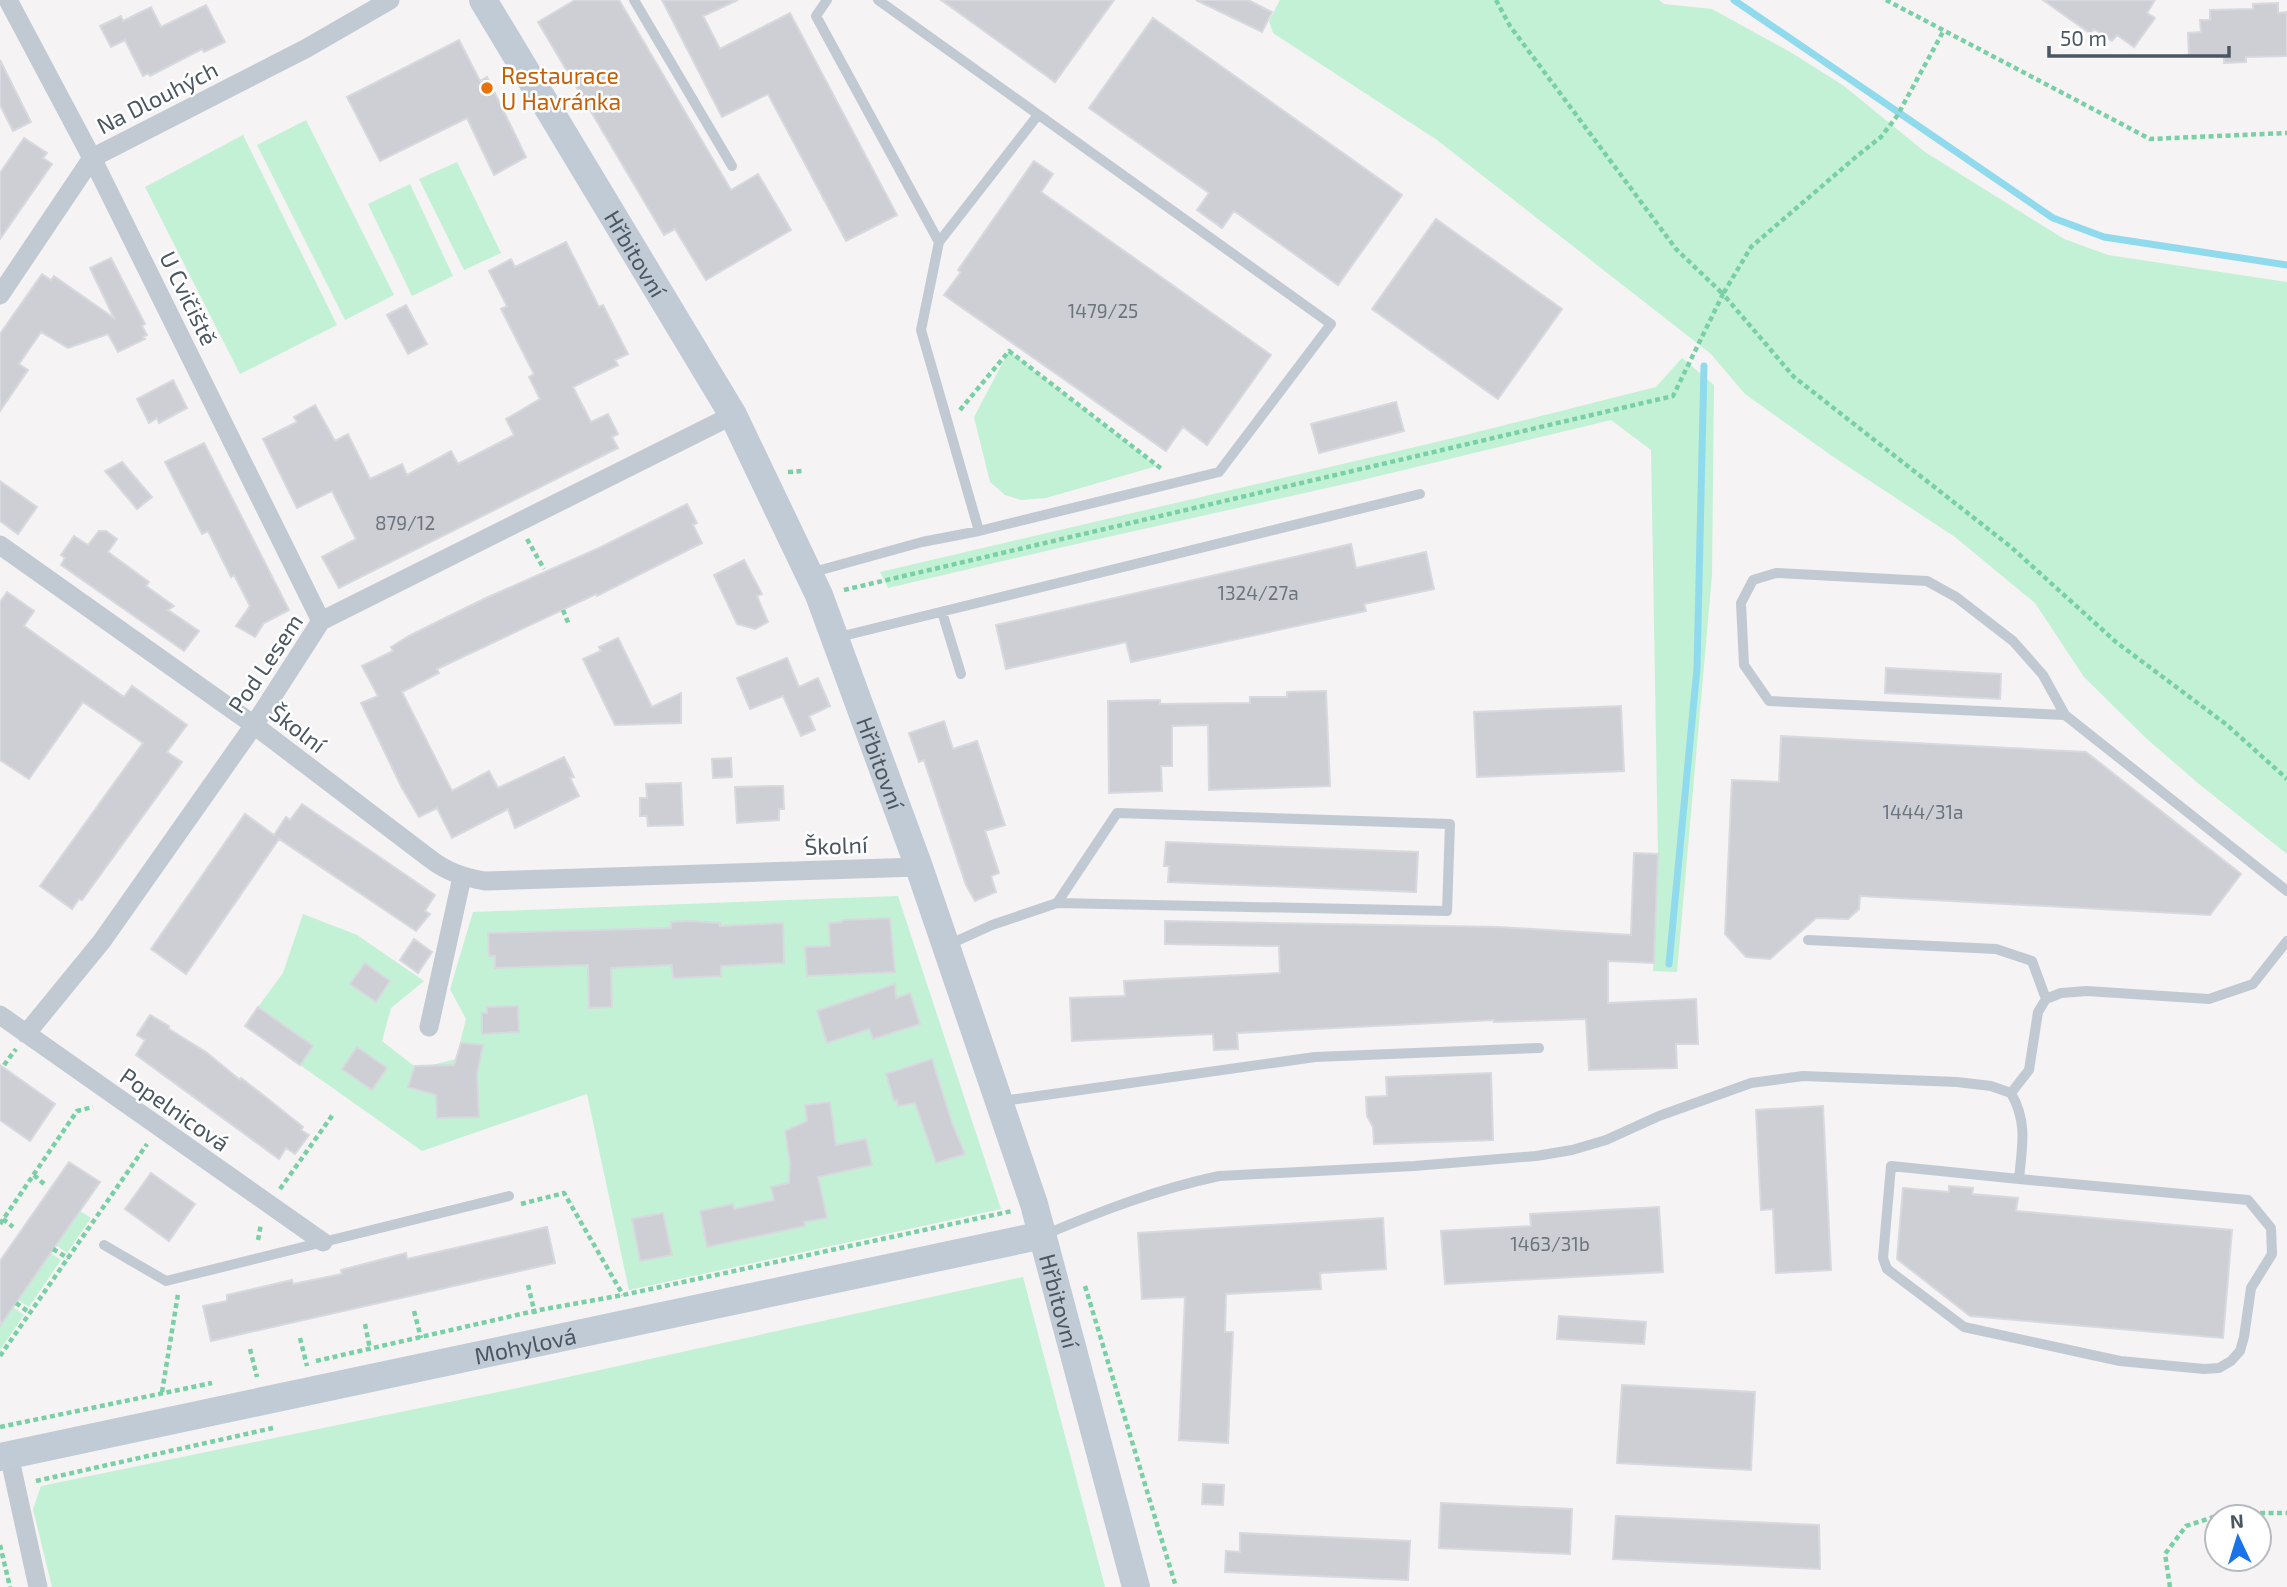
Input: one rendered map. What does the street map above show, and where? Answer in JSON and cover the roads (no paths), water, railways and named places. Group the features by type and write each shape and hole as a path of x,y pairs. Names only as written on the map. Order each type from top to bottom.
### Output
{"street":[{"name":"U Cvičiště","path":"8,0 92,158 321,621"},
{"name":"Na Dlouhých","path":"0,295 92,158 307,48 390,0"},
{"name":"Hřbitovní","path":"483,0 733,415 814,584 919,867 1043,1235 1136,1587"},
{"name":"Pod Lesem","path":"26,1034 102,941 254,725 321,621 733,415"},
{"name":"Školní","path":"0,545 254,725 429,859 462,877 485,881 919,867"},
{"path":"429,1027 462,877"},
{"name":"Popelnicová","path":"0,1015 266,1212 323,1242"},
{"name":"Mohylová","path":"38,1587 5,1456 1043,1235"}],"lane":[{"path":"634,0 732,166"},
{"path":"827,0 816,16 940,242"},
{"path":"814,584 922,542 979,531 1219,472 1331,324 878,0"},
{"path":"979,531 921,330 940,242 1038,114"},
{"path":"835,638 1420,494"},
{"path":"2065,715 1769,701 1744,665 1741,603 1752,580 1776,573 1927,581 1956,597 2013,641 2043,675 2065,715 2287,891"},
{"path":"942,611 961,674"},
{"path":"946,946 992,925 1056,903 1447,911 1450,824 1117,813 1056,903"},
{"path":"1808,940 1996,949 2032,961 2046,999"},
{"path":"2011,1093 2029,1070 2038,1012 2046,999 2061,993 2087,991 2209,999 2253,984 2287,941"},
{"path":"999,1101 1315,1057 1539,1048"},
{"path":"1043,1235 1110,1207 1188,1183 1219,1177 1414,1166 1536,1156 1572,1150 1606,1140 1659,1116 1751,1083 1803,1076 1957,1082 1991,1086 2011,1093 2020,1109 2023,1131 2019,1179"},
{"path":"1891,1166 2019,1179 2248,1200 2271,1227 2272,1254 2252,1288 2244,1337 2239,1351 2231,1361 2219,1368 2204,1369 2120,1361 1964,1327 1887,1269 1884,1258 1891,1166"},
{"path":"104,1245 166,1281 509,1196"}],"waterway":[{"path":"1734,0 2053,218 2104,237 2287,265"},
{"path":"1669,964 1697,668 1704,366"}],"place":[{"name":"Restaurace U Havránka","path":"487,88"}]}
